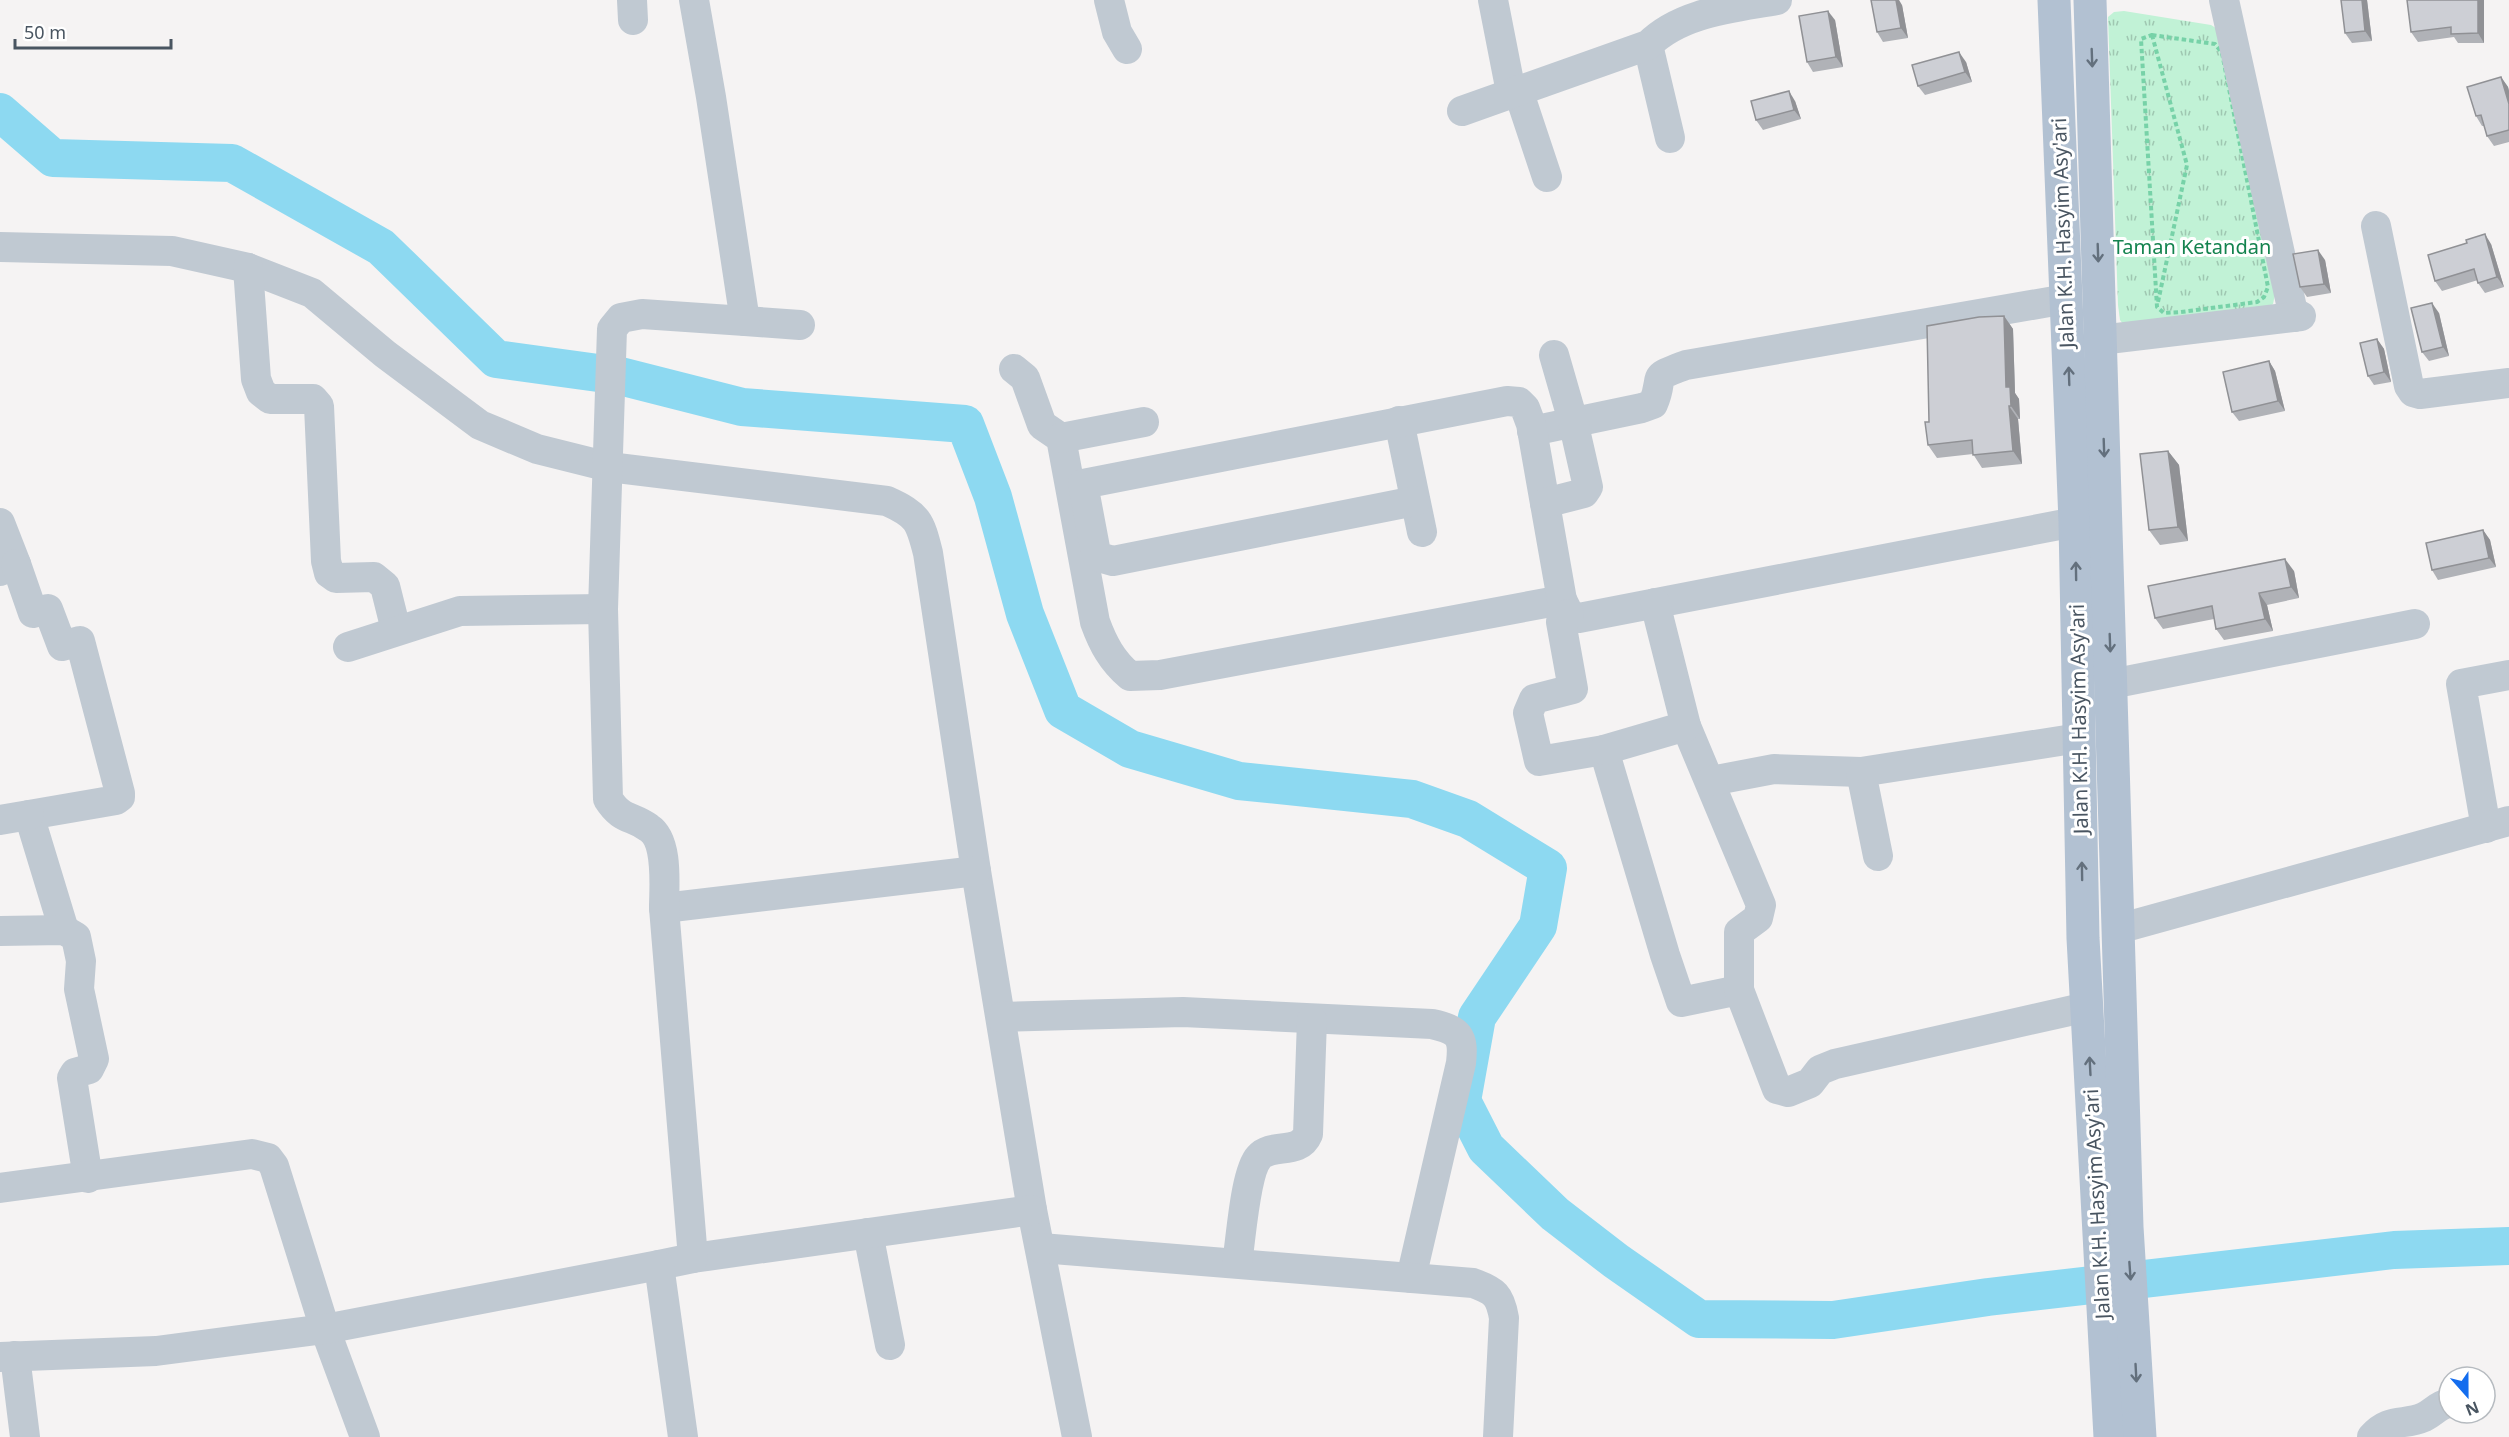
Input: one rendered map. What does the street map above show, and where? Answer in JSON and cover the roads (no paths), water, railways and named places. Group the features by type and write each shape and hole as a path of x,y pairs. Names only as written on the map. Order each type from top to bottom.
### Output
{"main road":[{"name":"Jalan K.H. Hasyim Asy'ari","path":"2054,0 2075,522 2083,938 2087,1006 2113,1228 2118,1315 2140,1437"},
{"name":"Jalan K.H. Hasyim Asy'ari","path":"2090,0 2118,928 2113,1228"},
{"name":"Jalan K.H. Hasyim Asy'ari","path":"2110,1437 2118,1315"}],"street":[{"path":"694,0 745,321"},
{"path":"1108,0 1117,32 1127,49"},
{"path":"1492,0 1515,91 1547,177"},
{"path":"1462,111 1648,45 1672,25 1706,8 1777,0"},
{"path":"2100,340 2297,316 2224,0"},
{"path":"1648,45 1670,138"},
{"path":"2376,226 2409,386 2413,392 2420,394 2509,382"},
{"path":"0,248 172,251 248,268 312,293 385,354 480,425 537,449 609,467 888,501 910,511 922,530 928,553 976,871 1032,1210 1077,1437"},
{"path":"248,268 256,379 261,392 270,399 313,399 319,406 326,561 329,573 336,578 374,577 385,586 396,630"},
{"path":"1532,431 1653,404 1658,379 1662,374 1686,366 2066,299"},
{"path":"693,1258 664,908 663,857 659,839 651,828 617,813 608,799 603,609 612,329 621,318 642,314 800,325"},
{"path":"1545,503 1587,491 1573,421 1554,355"},
{"path":"1014,369 1025,378 1042,425 1061,438 1099,557 1113,561 1415,501"},
{"path":"1077,485 1399,421 1507,401 1519,402 1525,408 1532,431 1565,607 1561,622 1573,689 1534,699 1528,713 1539,761 1604,750 1686,726"},
{"path":"1399,421 1422,532"},
{"path":"1061,438 1144,423"},
{"path":"1077,485 1095,621 1104,644 1116,664 1130,676 1160,675 1565,607 1579,618 2075,522"},
{"path":"0,523 8,568 33,613 48,609 62,646 80,641 103,720 120,795 116,800 14,818 64,930 76,938 79,949 81,961 79,989 94,1052 93,1064 89,1069 75,1073 72,1078 88,1178"},
{"path":"1655,603 1686,726 1761,905 1758,918 1739,932 1739,990 1777,1089 1788,1092 1810,1083 1820,1070 1835,1064 2087,1006"},
{"path":"348,647 460,611 603,609"},
{"path":"2111,684 2415,624"},
{"path":"2118,928 2497,824 2461,684 2509,675"},
{"path":"1711,782 1774,769 1861,772 2079,738"},
{"path":"1604,750 1654,921 1681,1002 1739,990"},
{"path":"1861,772 1878,856"},
{"path":"664,908 976,871"},
{"path":"0,931 64,930"},
{"path":"1001,1017 1183,1012 1432,1024 1451,1028 1459,1036 1463,1046 1461,1063 1411,1278"},
{"path":"1238,1263 1250,1176 1257,1158 1265,1152 1297,1146 1305,1141 1308,1134 1312,1020"},
{"path":"0,1188 88,1178 252,1154 268,1158 274,1166 325,1329 364,1437"},
{"path":"26,1437 8,1356 156,1350 325,1329 693,1258 1032,1210"},
{"path":"868,1233 890,1345"},
{"path":"1041,1248 1473,1283 1491,1290 1502,1302 1504,1318 1498,1437"},
{"path":"659,1265 683,1437"},
{"path":"2372,1437 2388,1423 2425,1416 2437,1407"}],"waterway":[{"path":"0,112 53,158 232,163 381,247 496,359 620,376 742,407 965,424 993,497 1025,614 1063,710 1130,749 1239,781 1412,799 1468,819 1548,868 1538,926 1477,1017 1462,1101 1486,1148 1555,1214 1616,1261 1699,1319 1833,1320 1988,1297 2394,1250 2509,1246"}],"park label":[{"name":"Taman Ketandan","path":"2192,247"}]}
